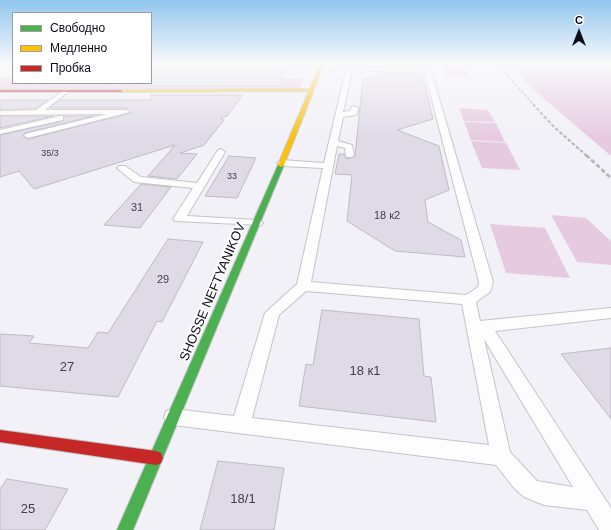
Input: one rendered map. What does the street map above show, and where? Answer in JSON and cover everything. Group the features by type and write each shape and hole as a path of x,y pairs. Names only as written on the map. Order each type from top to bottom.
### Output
{"main road":[{"path":"0,91 311,90"},
{"name":"SHOSSE NEFTYANIKOV","path":"125,530 257,223 311,90"},
{"path":"0,436 156,458"}],"lane":[{"path":"241,425 272,313 303,286 345,89"},
{"path":"303,286 468,300 485,289 486,282 433,89"},
{"path":"37,113 66,91"},
{"path":"339,115 353,113 355,108"},
{"path":"0,113 126,112 28,136"},
{"path":"0,132 61,118 60,113"},
{"path":"333,142 349,147 349,155"},
{"path":"221,152 179,219 257,223"},
{"path":"282,163 328,166"},
{"path":"122,168 138,180 200,186"},
{"path":"468,300 479,327 611,528"},
{"path":"479,327 611,312"},
{"path":"479,327 501,456 521,482 531,490 544,494 594,500"},
{"path":"173,417 501,456"}],"shaded area":[{"path":"0,89 299,89 299,89"},
{"path":"533,89 611,89 611,156"},
{"path":"459,108 488,110 495,122 464,121"},
{"path":"464,122 496,123 505,142 471,140"},
{"path":"471,141 506,143 520,170 482,168"},
{"path":"551,215 586,218 611,241 611,265 577,262"},
{"path":"490,224 545,228 570,278 506,273"}],"building":[{"path":"362,89 426,89 433,119 397,130 439,146 449,190 425,200 428,222 461,240 465,257 395,251 347,221 352,175 335,174 339,154 344,154 346,158 352,158 355,156"},
{"path":"151,95 243,95 227,116 220,118 224,120 204,145 180,153 197,154 177,179 148,176 175,145 34,189 19,171 0,177 0,135 63,121 64,116 94,116 25,133 23,136 28,139 131,113 126,108 49,108 60,100 151,100"},
{"path":"0,100 48,100 36,109 0,110"},
{"path":"0,116 53,116 0,128"},
{"path":"229,156 256,158 237,198 205,196"},
{"path":"141,184 171,187 140,228 104,225"},
{"path":"168,239 203,242 162,322 157,321 118,397 0,386 0,334 34,336 29,343 88,348 98,332 108,333"},
{"path":"322,310 419,319 424,376 431,377 436,422 299,406 306,364 313,365"},
{"path":"611,348 611,419 561,354"},
{"path":"218,461 284,468 274,530 200,530"},
{"path":"7,479 68,489 45,530 0,530 0,489"}],"railway":[{"path":"519,89 534,105"},
{"path":"533,104 554,127 587,156"},
{"path":"586,155 611,178"}],"traffic: fast":[{"path":"125,530 281,165"}],"traffic: slow":[{"path":"281,165 312,89"},
{"path":"121,91 311,90"}],"traffic: jam":[{"path":"0,91 121,91"},
{"path":"0,436 156,458"}]}
